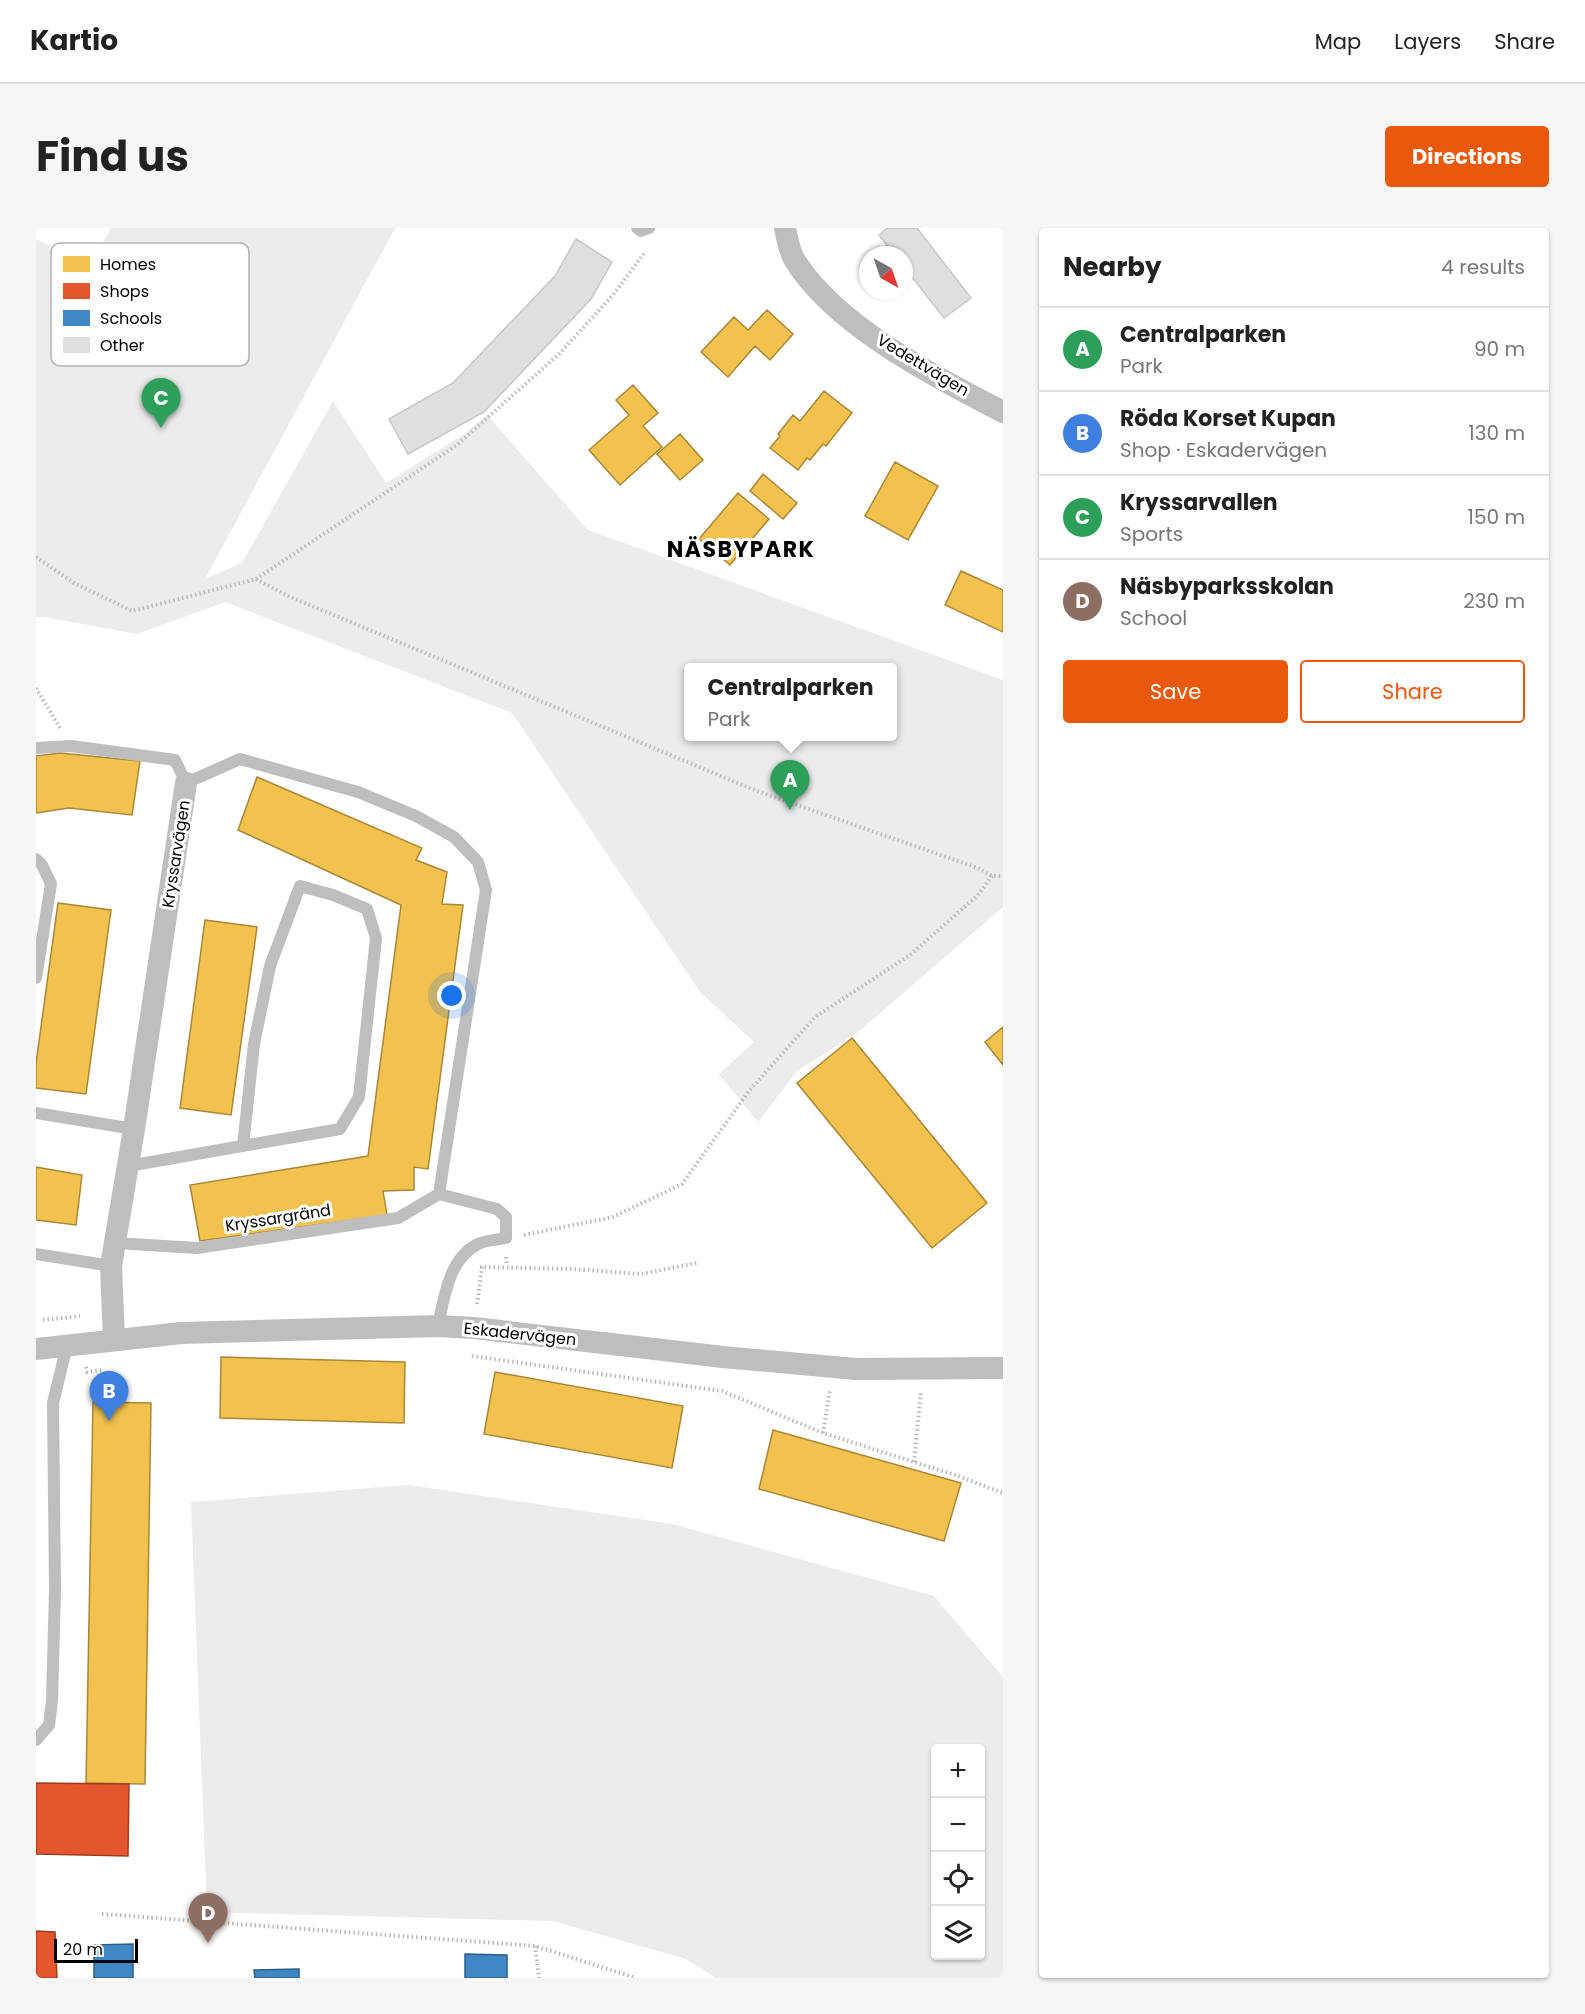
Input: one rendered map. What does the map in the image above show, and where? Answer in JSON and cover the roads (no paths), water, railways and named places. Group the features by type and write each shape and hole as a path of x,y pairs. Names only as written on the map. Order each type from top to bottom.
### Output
{"street":[{"name":"Vedettvägen","path":"785,228 793,257 818,290 844,314 900,355 1003,412"},
{"name":"Kryssarvägen","path":"114,1340 111,1266 186,783"},
{"name":"Eskadervägen","path":"36,1349 181,1333 438,1326 856,1369 1003,1368"}],"lane":[{"path":"637,228 640,231 650,228"},
{"path":"36,748 71,746 175,760 186,783"},
{"name":"Kryssarvägen","path":"186,783 240,759 358,792 416,816 453,837 478,862 486,890 439,1194"},
{"path":"36,859 42,865 51,884 36,978"},
{"path":"128,1166 243,1146 340,1129 358,1097 376,938 367,909 300,885 268,978 254,1044 243,1146"},
{"path":"36,1113 134,1129"},
{"path":"438,1326 448,1282 465,1251 480,1242 506,1239 506,1217 497,1209 439,1194"},
{"name":"Kryssargränd","path":"115,1243 197,1248 398,1218 439,1194"},
{"path":"36,1254 111,1266"},
{"path":"36,1740 49,1725 51,1701 55,1589 52,1403 75,1345"}],"place":[{"name":"Kryssarvallen","path":"161,428"},
{"name":"Centralparken","path":"790,810"},
{"name":"Röda Korset Kupan","path":"109,1421"},
{"name":"Näsbyparksskolan","path":"208,1943"}],"district":[{"name":"NÄSBYPARK","path":"741,549"}]}
